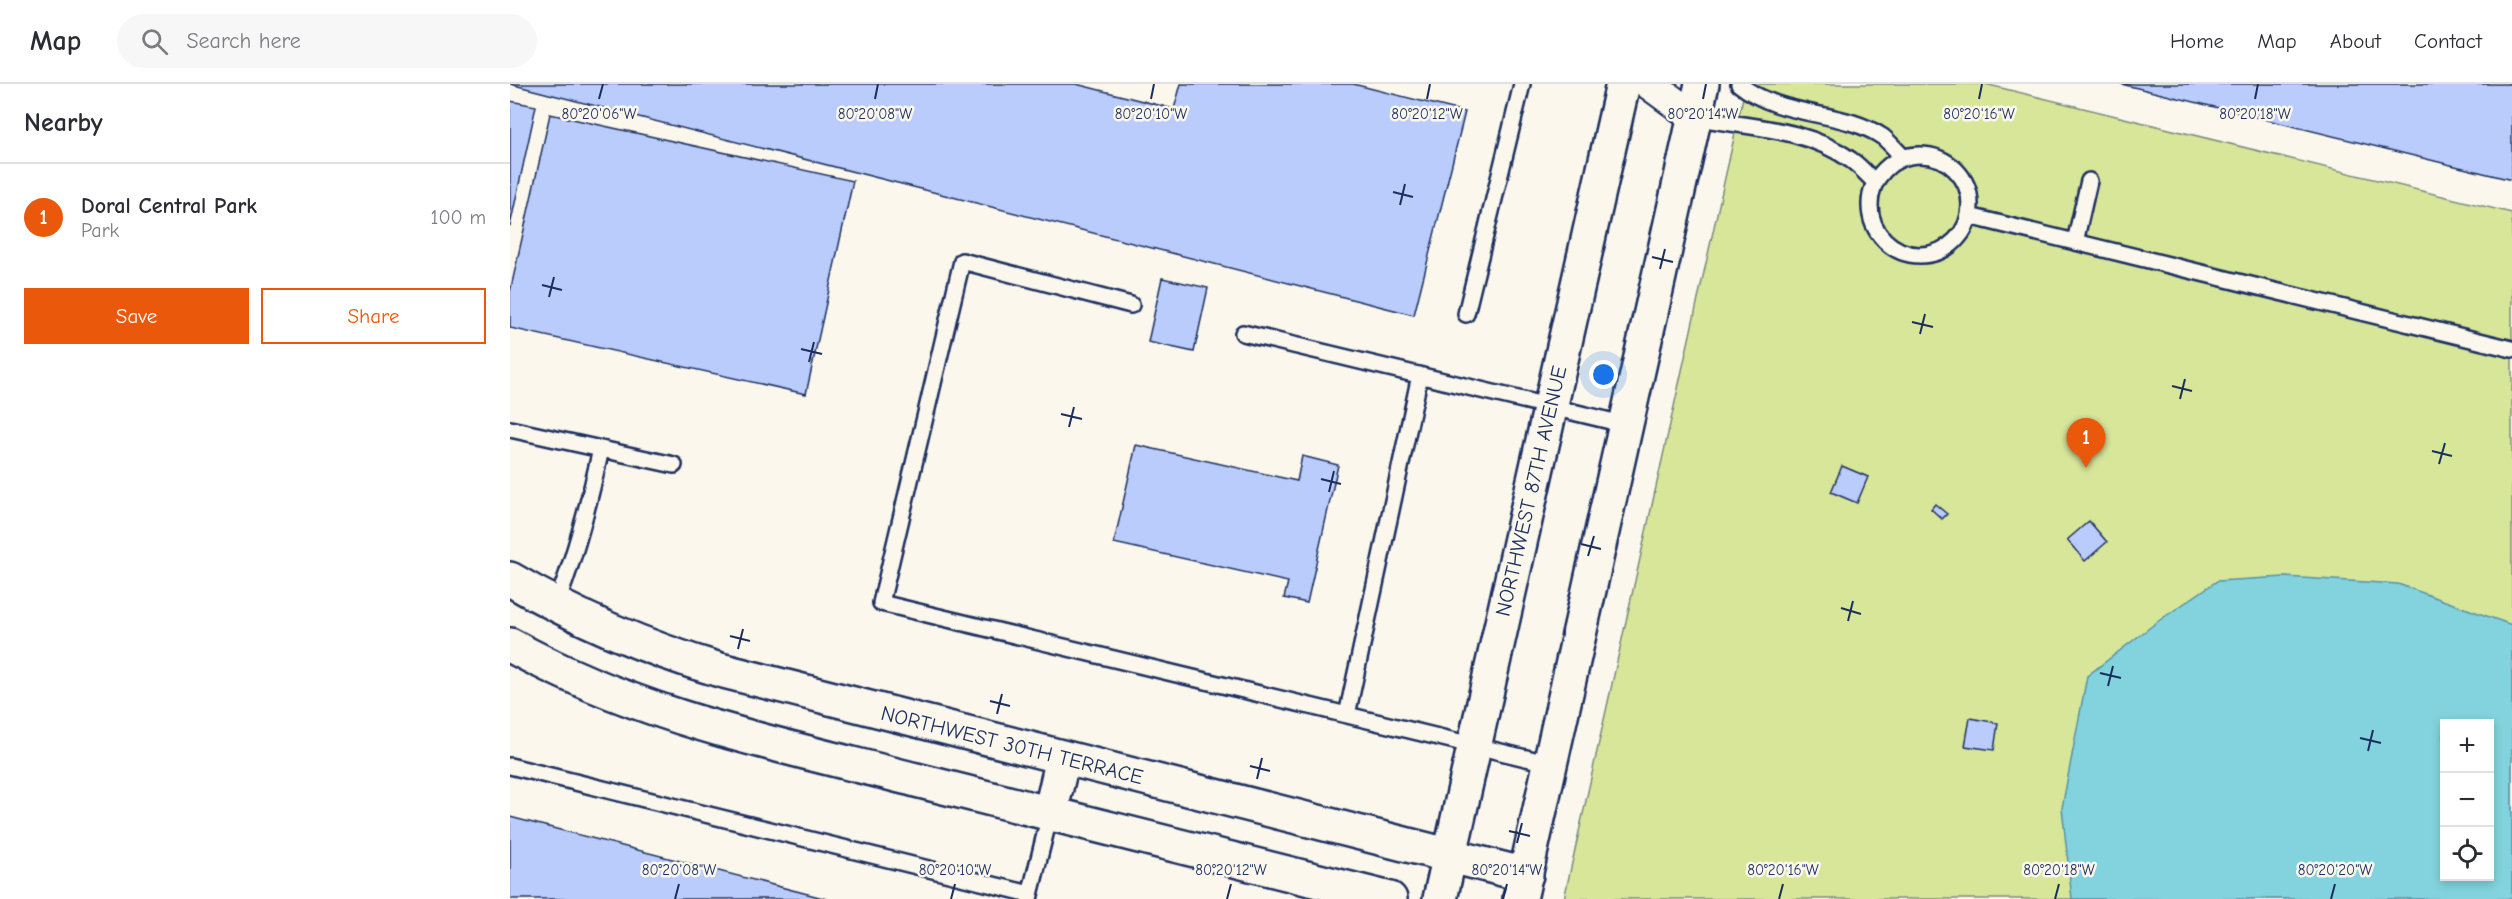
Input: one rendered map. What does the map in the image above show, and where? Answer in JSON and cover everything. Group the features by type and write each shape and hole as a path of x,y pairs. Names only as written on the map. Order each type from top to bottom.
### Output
{"street":[{"name":"NORTHWEST 87TH AVENUE","path":"1440,899 1623,84"},
{"path":"1649,84 1694,117"},
{"path":"1523,887 1702,84"},
{"name":"NORTHWEST 30TH TERRACE","path":"510,579 556,605 608,630 699,664 1449,856 1523,887"},
{"path":"510,645 591,684 671,715 1050,814 1390,899"},
{"path":"1050,814 1063,758"}],"lane":[{"path":"1466,314 1522,84"},
{"path":"1739,84 1762,100 1864,128 1883,137 1903,157"},
{"path":"1694,117 1766,128 1810,138 1852,161 1875,182"},
{"path":"1920,154 1936,156 1951,164 1962,176 1969,192 1971,208 1967,225 1958,239 1945,249 1929,255 1912,255 1896,249 1883,239 1873,225 1869,209 1870,192 1889,165 1903,157 1920,154"},
{"path":"2075,242 2089,181"},
{"path":"1969,216 2512,349"},
{"path":"1131,305 962,261 881,603 1551,764"},
{"path":"1243,333 1627,425"},
{"path":"1347,715 1420,375"},
{"path":"510,429 674,465"},
{"path":"556,605 576,551 601,449"},
{"path":"510,766 1029,897 1050,814"}],"green space":[{"path":"1746,84 1985,84 2512,213 2512,899 1564,899"}],"water":[{"path":"2285,577 2398,584 2512,625 2512,899 2072,899 2062,808 2087,676 2157,622 2217,581"}],"building":[{"path":"510,84 1076,84 1174,109 1181,84 1353,84 1465,112 1414,315"},
{"path":"2121,84 2512,84 2512,180"},
{"path":"510,101 536,106 510,226"},
{"path":"550,114 853,181 806,394 510,328 510,292"},
{"path":"1162,278 1208,288 1194,352 1148,342"},
{"path":"1136,445 1297,481 1302,456 1338,465 1307,603 1284,598 1288,582 1114,543"},
{"path":"1842,466 1868,477 1857,503 1831,492"},
{"path":"1935,504 1947,514 1942,519 1931,509"},
{"path":"2089,521 2107,542 2085,561 2067,540"},
{"path":"1970,718 1998,723 1994,750 1965,746"},
{"path":"510,817 827,899 510,899"}],"place":[{"name":"Doral Central Park","path":"2086,468"}]}
